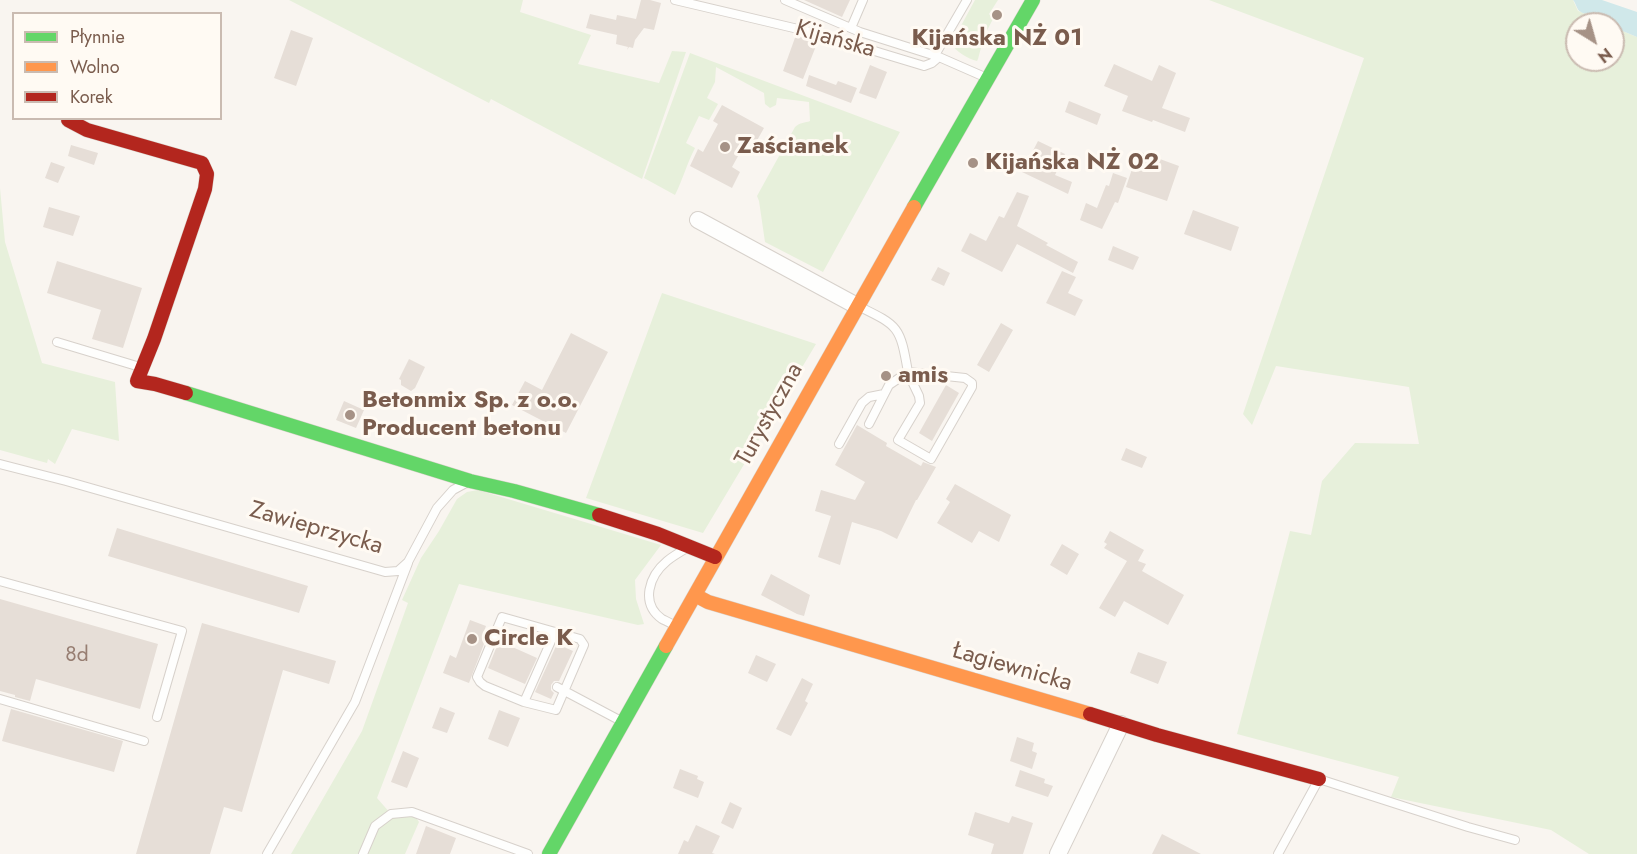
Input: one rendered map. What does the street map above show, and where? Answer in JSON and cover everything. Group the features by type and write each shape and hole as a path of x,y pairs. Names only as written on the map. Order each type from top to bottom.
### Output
{"street":[{"name":"Turystyczna","path":"549,854 1032,0"},
{"path":"68,120 87,130 202,163 207,174 205,189 154,339 137,381 155,384 470,481 610,518 715,557"},
{"path":"698,220 857,306"},
{"name":"Łagiewnicka","path":"695,595 708,602 1157,735 1319,779"},
{"path":"1058,854 1121,724"}],"lane":[{"name":"Kijańska","path":"675,0 816,33 924,66 932,63 937,56"},
{"path":"785,0 851,28 937,56 987,78"},
{"path":"851,28 863,0"},
{"path":"937,56 967,0"},
{"path":"857,306 885,319 897,330 902,339 908,372 920,396 920,403 898,440 931,459 972,387 972,383 965,378 908,372 889,385 869,424"},
{"path":"57,342 143,368"},
{"path":"839,444 862,403 869,397 884,394"},
{"name":"Zawieprzycka","path":"0,464 385,572 398,571 408,562 437,508 453,490 470,481"},
{"path":"677,627 661,618 653,609 648,594 652,578 659,568 690,546"},
{"path":"267,854 355,702 408,562"},
{"path":"0,581 182,631 158,717"},
{"path":"502,617 555,632 580,639 584,645 569,669 556,710 524,702 480,682 477,677 502,617"},
{"path":"524,702 538,679 555,632"},
{"path":"561,689 624,723"},
{"path":"0,699 144,741"},
{"path":"1278,854 1319,779 1515,840"},
{"path":"363,854 375,826 391,814 412,812 528,854"}],"green space":[{"path":"289,0 523,0 520,12 591,35 578,64 659,83 672,51 686,52 642,179 491,99 489,103"},
{"path":"975,0 998,0 989,14 993,19 982,40 956,35"},
{"path":"1209,0 1573,0 1578,11 1581,12 1565,12 1565,72 1625,72 1625,32 1637,37 1637,854 1589,854 1551,830 1391,797 1399,777 1237,734 1290,531 1311,535 1322,481 1355,443 1419,444 1409,387 1276,366 1252,425 1243,414 1364,58"},
{"path":"953,38 982,44 977,61 955,49 951,43"},
{"path":"690,53 900,132 823,272 765,242 757,196 795,127 810,121 809,102 777,98 776,105 770,108 765,104 764,93 716,67 715,82 707,98 718,104 709,120 699,116 686,143 695,148 675,195 644,178"},
{"path":"0,188 5,242 42,363 115,382 119,441 72,429 55,464 48,459 47,463 0,450"},
{"path":"662,293 816,344 703,533 586,498"},
{"path":"478,490 661,545 635,580 636,599 644,624 638,625 459,584 377,798 391,814 412,812 419,822 405,854 291,854 362,731 408,603 402,600 421,558 457,499 467,492"}],"water":[{"path":"1573,0 1602,0 1637,12 1637,37 1625,32 1625,12 1581,12"}],"building":[{"path":"641,0 661,3 654,30 644,28 635,40 633,48 629,47 627,50 628,47 616,44 617,35 586,28 590,14 616,20 617,15 636,19"},
{"path":"804,0 850,0 842,17"},
{"path":"291,30 313,38 296,86 274,78"},
{"path":"796,35 812,41 811,44 816,46 803,79 783,71"},
{"path":"1114,64 1152,81 1159,65 1176,73 1162,108 1190,118 1185,132 1122,111 1128,96 1104,86"},
{"path":"870,65 887,72 876,99 859,93"},
{"path":"809,75 836,85 838,81 857,88 851,103 806,86"},
{"path":"1069,101 1101,114 1097,125 1065,112"},
{"name":"Zaścianek","path":"722,105 764,128 755,144 747,140 732,167 740,172 732,188 690,166 698,149 703,152 718,124 713,121"},
{"path":"1038,141 1065,154 1055,175 1072,182 1068,194 1022,172"},
{"path":"71,145 98,153 94,165 68,156"},
{"path":"1138,151 1179,166 1167,201 1126,187"},
{"path":"51,162 65,167 58,183 45,178"},
{"path":"1113,173 1127,178 1118,203 1115,202 1102,229 1080,220 1086,203 1097,208"},
{"path":"1017,192 1029,196 1017,226 1078,262 1073,273 1017,244 1002,272 961,251 970,233 986,241 999,216 1004,218"},
{"path":"49,207 80,216 73,236 43,227"},
{"path":"1193,210 1239,227 1231,251 1184,234"},
{"path":"1113,246 1139,257 1133,270 1108,260"},
{"path":"57,261 142,288 123,348 92,339 101,310 47,293"},
{"path":"938,267 950,273 944,286 931,280"},
{"path":"1062,271 1076,277 1068,293 1083,300 1075,316 1046,303"},
{"path":"1001,323 1013,330 989,372 977,365"},
{"path":"571,333 608,352 566,433 512,405 525,381 542,390"},
{"path":"409,359 425,367 415,388 411,391 401,385 399,379"},
{"path":"946,385 959,393 932,441 919,433"},
{"name":"Betonmix Sp. z o.o. Producent betonu","path":"344,401 364,410 356,428 336,420"},
{"path":"857,425 887,443 886,446 921,466 923,462 936,467 916,500 897,539 881,531 852,522 840,565 818,557 831,516 815,511 821,490 855,500 865,482 835,465"},
{"path":"1126,448 1147,457 1142,468 1121,460"},
{"path":"955,484 1011,515 999,542 979,531 972,543 937,523 950,502 946,499"},
{"path":"117,528 308,586 299,613 108,556"},
{"path":"1110,531 1144,550 1138,561 1146,564 1142,571 1184,595 1168,625 1124,601 1115,617 1099,608 1127,561 1104,548 1107,544 1104,542"},
{"path":"1062,544 1079,554 1067,575 1050,565"},
{"path":"771,574 810,595 804,616 761,595"},
{"path":"0,599 158,644 140,709 36,679 30,701 0,691"},
{"path":"470,620 486,626 483,634 487,636 469,683 443,673 450,655 456,658"},
{"path":"202,623 336,661 329,684 283,670 242,812 224,807 210,854 136,854"},
{"name":"Circle K","path":"499,641 537,658 525,684 488,668"},
{"path":"557,644 573,651 559,681 554,681 551,685 554,693 551,699 535,692"},
{"path":"1138,652 1167,662 1158,684 1130,673"},
{"path":"756,655 776,664 767,682 748,673"},
{"path":"802,678 813,684 805,701 808,703 791,736 776,729"},
{"path":"440,707 455,713 447,733 432,728"},
{"path":"11,709 123,741 114,772 2,741"},
{"path":"499,710 520,718 508,747 488,739"},
{"path":"1017,737 1034,743 1032,751 1037,753 1032,769 1010,761"},
{"path":"403,751 419,758 407,788 391,782"},
{"path":"680,769 698,776 697,779 704,782 698,798 673,788"},
{"path":"1020,770 1045,779 1044,783 1053,786 1048,797 1015,786"},
{"path":"730,802 742,808 733,829 721,823"},
{"path":"975,812 1009,823 1012,816 1033,823 1023,854 991,854 994,844 968,835"},
{"path":"696,825 720,836 712,853 715,854 678,854 684,840 688,842"},
{"path":"426,826 456,838 450,854 416,854"},
{"path":"1162,834 1201,854 1152,854"}],"traffic: fast":[{"path":"914,207 1033,0"},
{"path":"186,393 470,481 599,515"},
{"path":"549,854 666,646"}],"traffic: slow":[{"path":"666,646 914,207"},
{"path":"695,595 708,602 1090,714"}],"traffic: jam":[{"path":"68,120 87,130 202,163 207,174 205,189 154,339 137,381 186,393"},
{"path":"599,515 658,534 715,557"},
{"path":"1090,714 1157,735 1319,779"}],"place":[{"name":"Kijańska NŻ 01","path":"997,15"},
{"name":"Zaścianek","path":"725,147"},
{"name":"Kijańska NŻ 02","path":"973,163"},
{"name":"amis","path":"886,376"},
{"name":"Betonmix Sp. z o.o. Producent betonu","path":"350,415"},
{"name":"Circle K","path":"472,639"}]}
